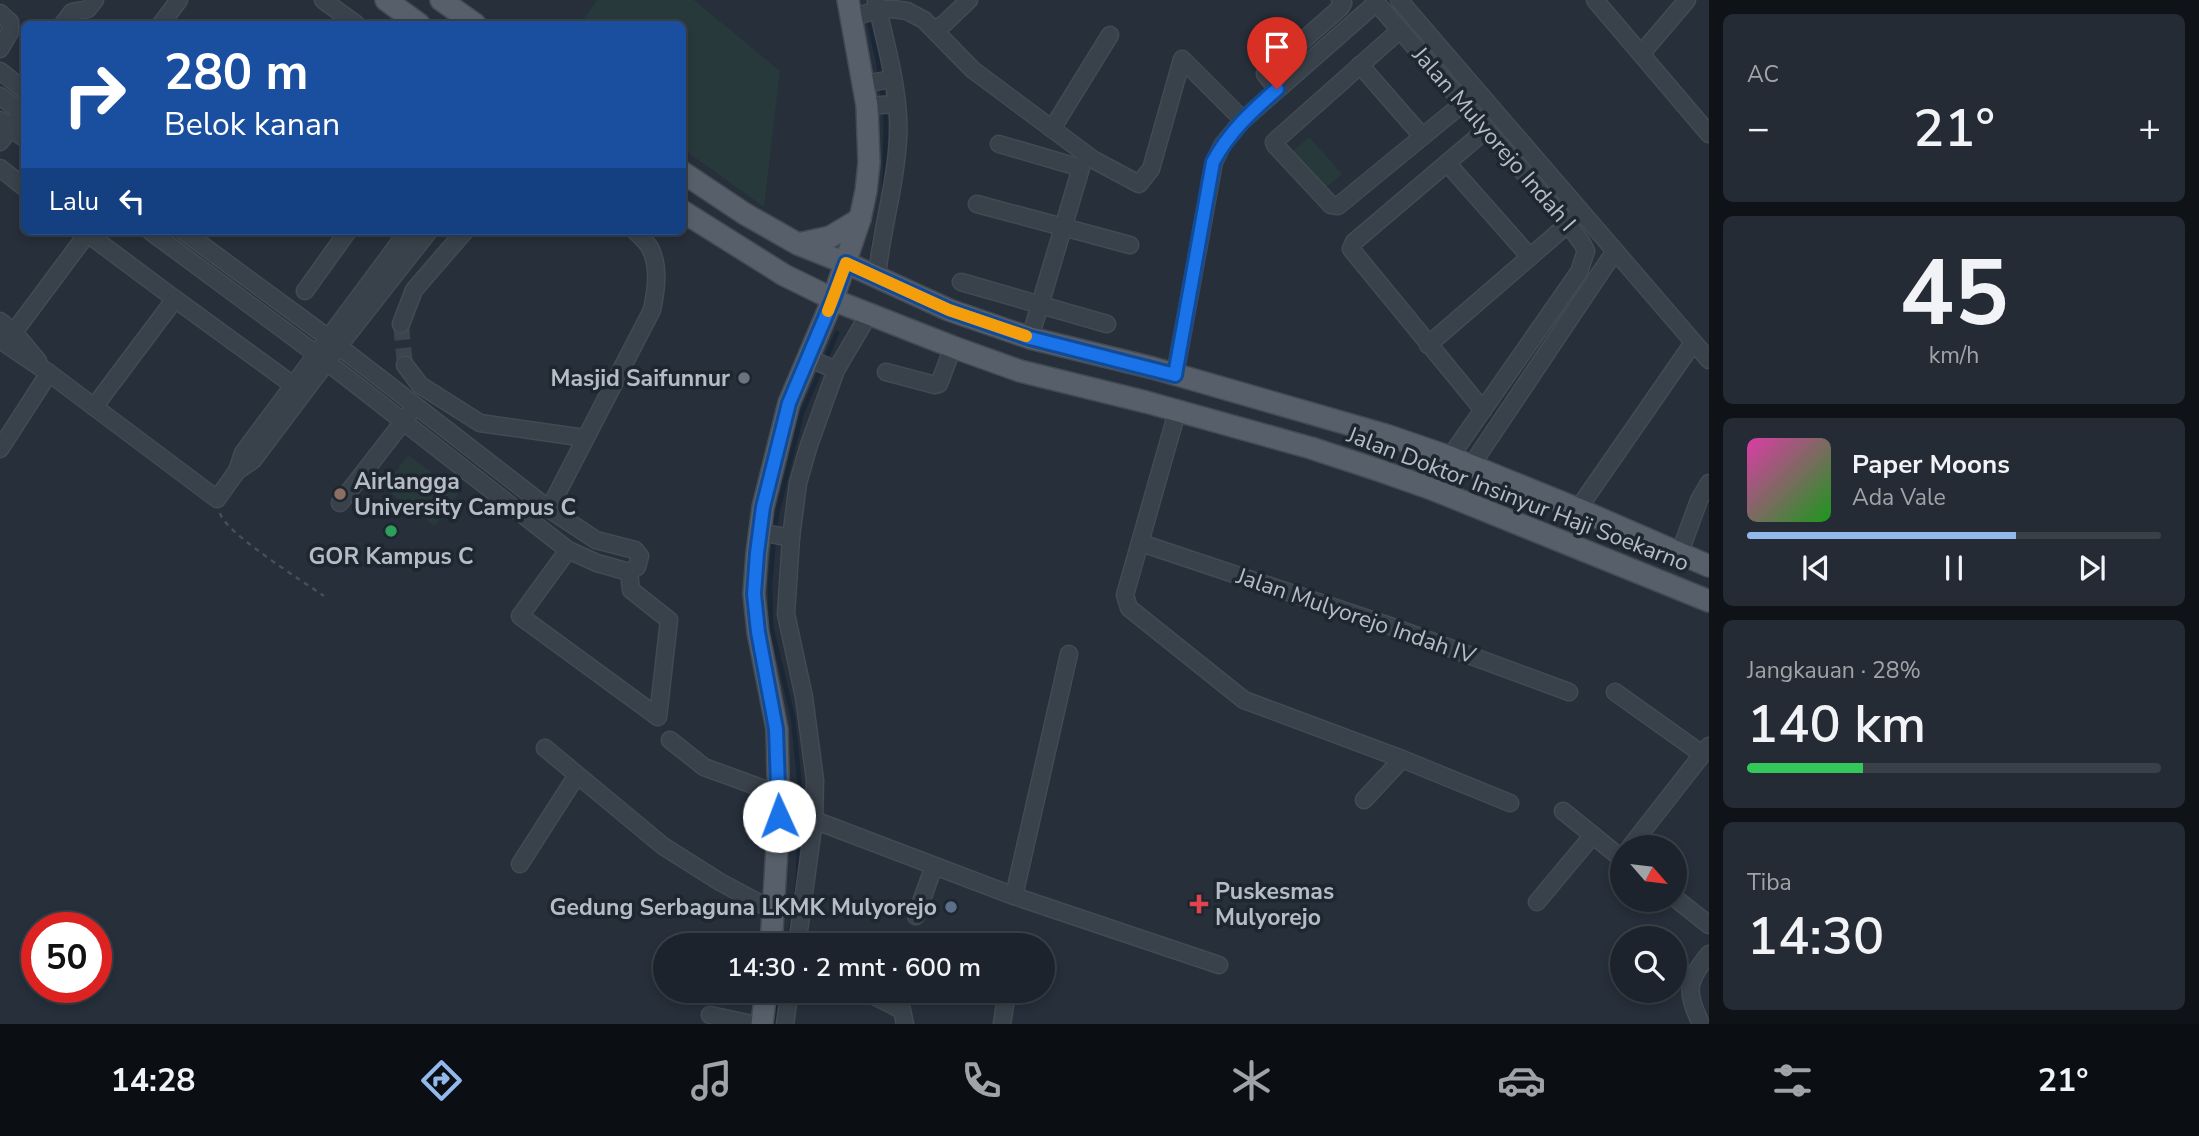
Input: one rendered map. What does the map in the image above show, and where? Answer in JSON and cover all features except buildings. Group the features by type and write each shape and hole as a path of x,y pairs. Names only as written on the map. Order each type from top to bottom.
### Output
{"main road":[{"path":"386,0 415,21"},
{"path":"441,0 471,21"},
{"path":"772,933 782,809 776,729 758,632 754,594 775,536 763,507 789,403 811,359 851,307 861,270 860,219 881,105 863,10"},
{"name":"Jalan Doktor Insinyur Haji Soekarno","path":"686,175 745,214 798,244 949,310 1030,338 1153,368 1364,428 1458,447 1479,454 1586,498 1709,566"},
{"name":"Jalan Doktor Insinyur Haji Soekarno","path":"686,214 784,275 851,307 953,347 1020,371 1146,402 1311,448 1433,489 1709,601"},
{"path":"798,244 830,237 860,219"},
{"path":"1106,393 1119,383 1121,371 1113,359"},
{"path":"1146,402 1140,389 1144,377 1153,368"},
{"path":"762,1024 764,1003"}],"street":[{"path":"65,21 72,12 88,9 95,0"},
{"path":"163,21 180,0"},
{"path":"323,0 352,21"},
{"path":"935,30 969,0"},
{"path":"1277,89 1265,74 1342,7 1340,0"},
{"path":"1399,0 1470,97 1581,211 1709,360"},
{"path":"1595,0 1709,134"},
{"path":"1641,54 1687,0"},
{"path":"1175,375 1213,162 1223,144 1243,120 1375,1"},
{"name":"Jalan Mulyorejo Indah I","path":"1375,1 1400,30 1470,97 1487,129 1568,224 1586,251 1579,272 1458,447"},
{"path":"861,270 880,247 894,182 899,137 881,105 863,10 906,11 923,20 973,70 1094,160 1139,184 1151,169 1182,58 1243,120"},
{"path":"0,13 10,22 10,32 0,49"},
{"path":"1400,30 1276,139 1275,145 1334,207 1470,97"},
{"path":"1052,129 1110,35"},
{"path":"1360,65 1422,136"},
{"path":"0,71 21,84"},
{"path":"0,96 21,112"},
{"path":"0,142 5,124 21,114"},
{"path":"5,124 21,136"},
{"path":"1483,410 1351,250 1354,242 1487,129"},
{"path":"999,144 1113,176"},
{"path":"1447,163 1530,257"},
{"path":"1030,338 1081,168"},
{"path":"1,171 21,185"},
{"path":"977,204 1130,245"},
{"path":"1428,345 1581,211"},
{"path":"7,336 83,235"},
{"path":"89,235 293,385"},
{"path":"155,235 321,358 568,550 597,563 629,572 638,567 640,556 635,550 596,540 550,509 188,235"},
{"path":"305,291 345,235"},
{"path":"237,471 253,460 405,235"},
{"path":"333,342 426,235"},
{"path":"401,324 414,290 462,235"},
{"path":"550,509 652,310 657,285 655,268 650,248 639,235"},
{"path":"1479,454 1615,251"},
{"path":"961,282 1107,324"},
{"path":"94,407 175,299"},
{"path":"1556,306 1571,317"},
{"path":"798,933 815,780 811,740 786,614 775,536 798,483 835,369 851,307"},
{"path":"0,321 7,336 49,373 217,499 237,471 243,453 293,385 321,358"},
{"path":"1586,498 1693,343"},
{"path":"886,372 939,384 953,347"},
{"path":"811,359 835,369"},
{"path":"405,365 421,385 480,422 586,438"},
{"path":"1,445 49,373"},
{"path":"340,503 415,407"},
{"path":"1177,412 1125,595 1129,608 1244,700 1510,803"},
{"path":"474,477 487,461"},
{"path":"1681,552 1699,500 1709,483"},
{"name":"Jalan Mulyorejo Indah IV","path":"1141,543 1393,627 1569,692"},
{"path":"568,550 520,616 657,717 669,620 631,590 629,572"},
{"path":"1014,896 1069,654"},
{"path":"1615,692 1706,750 1639,835"},
{"path":"670,740 704,767 782,809 1014,896 1219,965"},
{"path":"545,748 663,846 720,882 774,911"},
{"path":"1364,800 1402,759"},
{"path":"520,864 577,775"},
{"path":"1563,811 1610,849"},
{"path":"1538,902 1592,835"},
{"path":"916,916 934,866"},
{"path":"1687,908 1709,925"},
{"path":"1701,1024 1690,1000 1693,976 1709,954"},
{"path":"785,1024 788,1003"},
{"path":"895,1003 902,1010 905,1024"},
{"path":"1002,1024 1005,1003"},
{"path":"710,1015 752,1024"}],"path":[{"path":"217,499 221,518 243,538 324,596"}],"shaded area":[{"path":"597,0 694,0 780,71 764,207 686,151 686,21 582,21"},
{"path":"1309,137 1342,174 1324,189 1292,152"},
{"path":"408,455 459,493 435,526 384,488"}],"waterway":[{"path":"868,18 878,61 886,122 884,193"},
{"path":"873,246 876,232"},
{"path":"825,361 837,333"},
{"path":"775,531 802,413 821,369"},
{"path":"774,540 770,584 771,626 793,718 800,787 798,877 791,933"},
{"path":"775,1024 779,1003"}],"tunnel":[{"path":"401,324 405,365"}],"slow traffic":[{"path":"828,311 846,263 949,310 1026,336"}],"place":[{"name":"Masjid Saifunnur","path":"744,378"},
{"name":"Airlangga University Campus C","path":"340,494"},
{"name":"GOR Kampus C","path":"391,531"},
{"name":"Puskesmas Mulyorejo","path":"1199,904"},
{"name":"Gedung Serbaguna LKMK Mulyorejo","path":"951,907"}],"route":[{"path":"779,816 776,729 758,632 754,594 757,553 763,507 789,403 846,263 949,310 1030,338 1175,375 1213,162 1223,144 1243,120 1277,89"}]}
